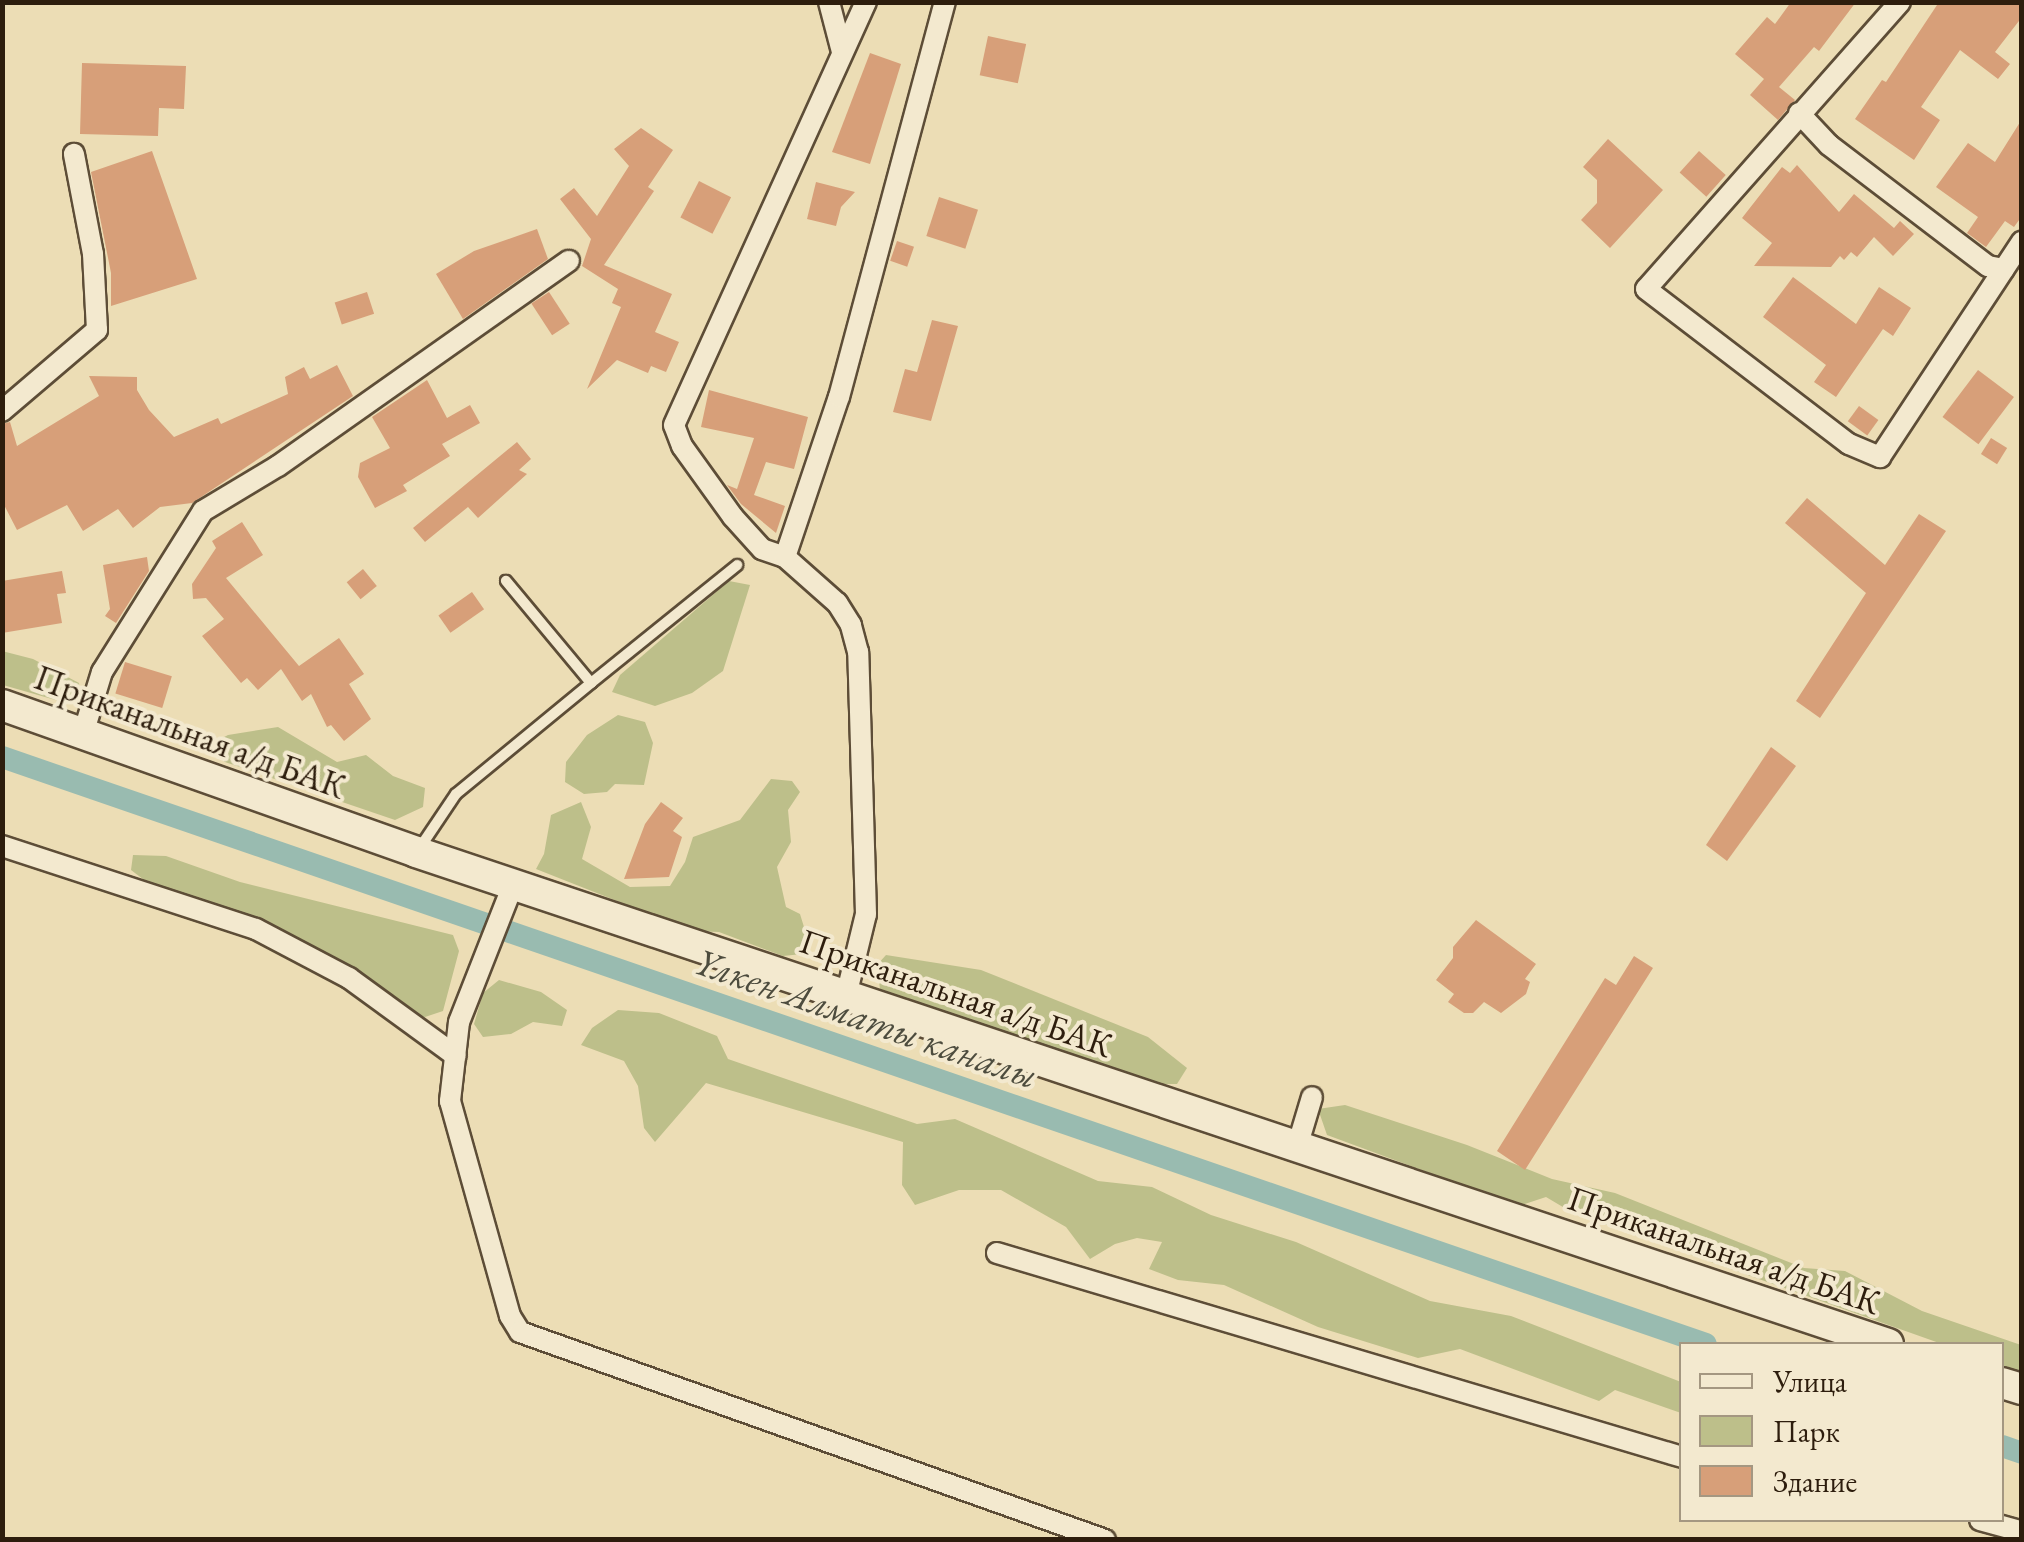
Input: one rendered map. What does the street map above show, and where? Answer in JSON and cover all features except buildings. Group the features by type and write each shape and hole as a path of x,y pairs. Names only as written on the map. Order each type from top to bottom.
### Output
{"main road":[{"name":"Приканальная а/д БАК","path":"2,705 513,886 1882,1342"}],"street":[{"path":"829,2 842,52"},
{"path":"846,996 866,914 858,652 851,625 837,603 785,557 762,549 733,517 682,446 674,425 866,2"},
{"path":"1900,2 1646,289 1849,444 1880,457 2022,242"},
{"path":"785,557 839,397 938,5"},
{"path":"1799,113 1829,145 1988,266 2004,270"},
{"path":"2,411 97,330 93,254 74,154"},
{"path":"83,734 102,672 203,511 278,466 569,261"},
{"path":"2,846 256,929 349,978 456,1056"},
{"path":"513,886 459,1022 450,1101 510,1316 520,1332 1105,1540"},
{"path":"1297,1147 1312,1097"},
{"path":"998,1252 1679,1456"},
{"path":"1987,1522 2021,1532"}],"lane":[{"path":"416,852 456,794 738,565"},
{"path":"506,581 591,683"}],"green space":[{"path":"729,581 750,585 723,671 692,693 655,706 612,692 620,675"},
{"path":"2,651 33,659 79,683 81,700 66,703 3,685"},
{"path":"618,715 645,722 653,743 644,785 615,784 607,792 584,794 565,782 566,762 587,735"},
{"path":"278,727 337,762 366,755 393,776 425,788 423,807 395,820 225,762 205,747 228,735"},
{"path":"771,779 792,781 800,792 788,810 791,842 777,867 786,907 800,914 808,940 802,954 783,956 719,932 693,931 536,869 544,854 551,815 581,802 591,827 582,859 630,887 670,886 685,862 693,837 740,820"},
{"path":"133,855 166,856 240,882 453,935 459,951 443,1011 425,1017 405,1012 164,895 131,870"},
{"path":"886,955 981,970 1148,1037 1187,1068 1177,1084 1149,1084 880,989 877,965"},
{"path":"499,980 541,992 567,1010 562,1026 533,1022 511,1034 483,1037 474,1024 483,993"},
{"path":"618,1010 659,1013 717,1036 728,1059 917,1124 955,1119 1098,1181 1152,1187 1211,1215 1296,1242 1430,1301 1511,1316 1679,1381 1679,1412 1615,1390 1599,1401 1460,1349 1418,1358 1318,1327 1224,1285 1178,1280 1149,1269 1162,1242 1137,1238 1115,1244 1090,1259 1066,1227 1001,1190 959,1190 915,1205 902,1185 903,1142 706,1083 655,1142 644,1128 638,1086 624,1061 581,1045 592,1028"},
{"path":"1345,1105 1467,1145 1552,1179 1615,1193 1804,1268 1845,1271 1922,1311 2021,1345 2021,1374 2004,1367 2004,1342 1936,1342 1573,1213 1546,1197 1519,1206 1327,1135 1318,1109"}],"waterway":[{"name":"Үлкен Алматы каналы","path":"2,757 1700,1342"},
{"name":"Үлкен Алматы каналы","path":"2004,1447 2022,1453"}]}
